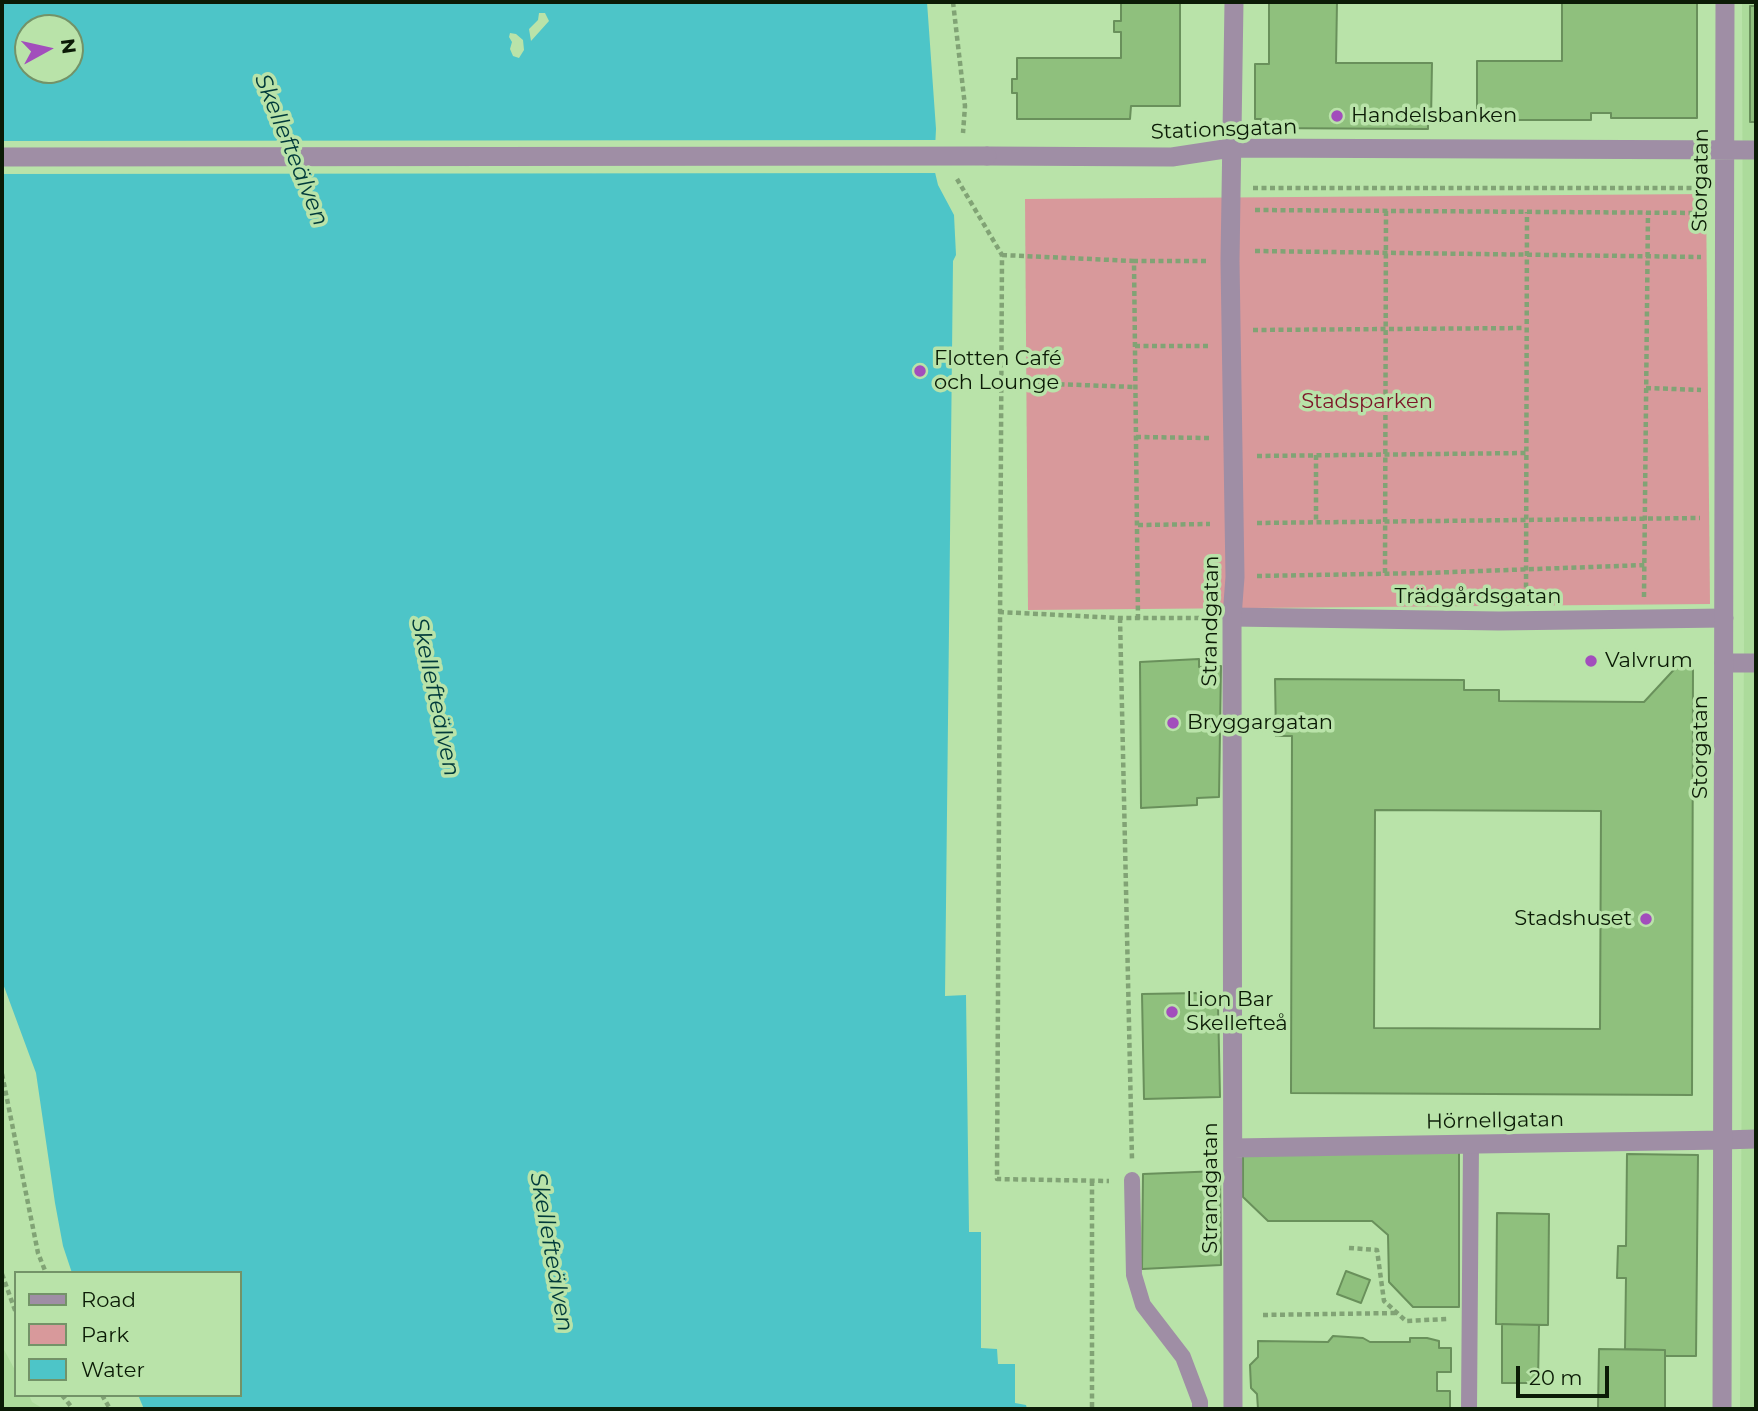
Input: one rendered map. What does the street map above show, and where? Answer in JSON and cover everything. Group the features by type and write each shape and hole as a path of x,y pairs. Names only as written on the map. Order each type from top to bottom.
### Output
{"street":[{"name":"Strandgatan","path":"1233,1409 1232,617 1235,523 1231,148 1234,2"},
{"name":"Storgatan","path":"1722,1409 1725,2"},
{"name":"Stationsgatan","path":"2,157 1172,157 1231,148 1756,150"},
{"name":"Trädgårdsgatan","path":"1232,617 1499,621 1724,618"},
{"path":"1724,663 1756,663"},
{"name":"Hörnellgatan","path":"1234,1148 1756,1139"}],"lane":[{"path":"1469,1409 1471,1144"},
{"path":"1132,1180 1134,1275 1143,1305 1182,1357 1200,1402 1200,1409"}],"path":[{"path":"953,2 965,106 961,143"},
{"path":"958,169 957,182 1002,255 996,1179 1132,1180 1120,618"},
{"path":"1232,188 1724,188"},
{"path":"1232,210 1723,213"},
{"path":"1385,573 1386,211"},
{"path":"1526,569 1527,212"},
{"path":"1644,619 1648,212"},
{"path":"1002,255 1134,261 1231,256 1723,257"},
{"path":"1134,261 1138,619"},
{"path":"1135,346 1233,338 1525,328"},
{"path":"1000,382 1135,387"},
{"path":"1646,388 1723,390"},
{"path":"1136,437 1316,455 1526,453"},
{"path":"1316,455 1316,522"},
{"path":"1138,525 1722,518"},
{"path":"1235,577 1644,565"},
{"path":"999,612 1138,619 1232,617"},
{"path":"2,1074 38,1253 45,1271"},
{"path":"1092,1181 1092,1409"},
{"path":"1349,1248 1377,1250 1384,1301 1406,1321 1469,1318"},
{"path":"2,1274 14,1307"},
{"path":"1263,1315 1398,1313"}],"shaded area":[{"path":"1742,2 1756,2 1756,1409 1740,1409 1744,639"},
{"path":"2,1346 14,1368 14,1397 30,1397 32,1402 44,1409 2,1409"}],"green space":[{"name":"Stadsparken","path":"1706,194 1710,604 1028,610 1025,199"}],"water":[{"name":"Skellefteälven","path":"2,2 927,2 936,129 934,168 938,185 954,215 956,255 953,261 945,996 966,995 969,1232 981,1232 981,1348 997,1349 998,1364 1015,1364 1015,1403 1026,1405 1027,1409 144,1409 139,1397 242,1397 242,1271 71,1271 63,1246 36,1073 2,981","holes":["539,13 545,13 549,21 531,41 529,29 538,20","510,33 523,40 524,50 519,58 513,56 510,49"]}],"pier":[{"path":"939,140 939,173 2,174 2,141"}],"building":[{"path":"1121,2 1180,2 1180,106 1131,106 1130,119 1017,119 1017,93 1012,93 1012,79 1017,79 1017,58 1121,58 1121,32 1114,32 1114,21 1121,21"},
{"path":"1269,2 1337,2 1336,63 1432,63 1431,121 1428,121 1428,129 1261,128 1261,119 1255,119 1255,64 1269,64"},
{"path":"1562,2 1697,2 1697,118 1611,118 1611,113 1591,113 1591,120 1477,120 1477,61 1562,61"},
{"path":"1750,6 1756,6 1756,122 1750,122"},
{"path":"1199,659 1199,667 1221,666 1219,797 1197,798 1197,805 1141,808 1140,662"},
{"name":"Stadshuset","path":"1681,662 1693,662 1692,1095 1291,1093 1292,736 1276,736 1275,679 1464,680 1464,690 1499,690 1499,701 1644,702","holes":["1375,810 1601,811 1600,1029 1374,1028"]},
{"path":"1201,993 1202,1005 1218,1004 1220,1097 1144,1099 1142,994"},
{"path":"1459,1151 1459,1307 1413,1307 1389,1282 1388,1235 1372,1221 1268,1221 1243,1197 1243,1152"},
{"path":"1627,1154 1698,1155 1696,1356 1665,1356 1665,1350 1625,1349 1626,1278 1617,1278 1618,1246 1626,1246"},
{"path":"1220,1171 1221,1265 1142,1269 1143,1174"},
{"path":"1497,1213 1549,1214 1548,1325 1496,1324"},
{"path":"1346,1271 1370,1280 1361,1303 1337,1294"},
{"path":"1502,1324 1539,1325 1538,1383 1502,1383"},
{"path":"1333,1336 1363,1338 1370,1342 1410,1342 1410,1338 1427,1338 1439,1341 1439,1348 1451,1348 1451,1372 1437,1372 1437,1391 1450,1391 1450,1409 1258,1409 1257,1394 1251,1388 1250,1365 1258,1357 1258,1341 1328,1342"},
{"path":"1599,1349 1665,1350 1665,1409 1598,1409"}],"place":[{"name":"Handelsbanken","path":"1337,116"},
{"name":"Flotten Café och Lounge","path":"920,371"},
{"name":"Valvrum","path":"1591,661"},
{"name":"Bryggargatan","path":"1173,723"},
{"name":"Stadshuset","path":"1646,919"},
{"name":"Lion Bar Skellefteå","path":"1172,1012"}]}
